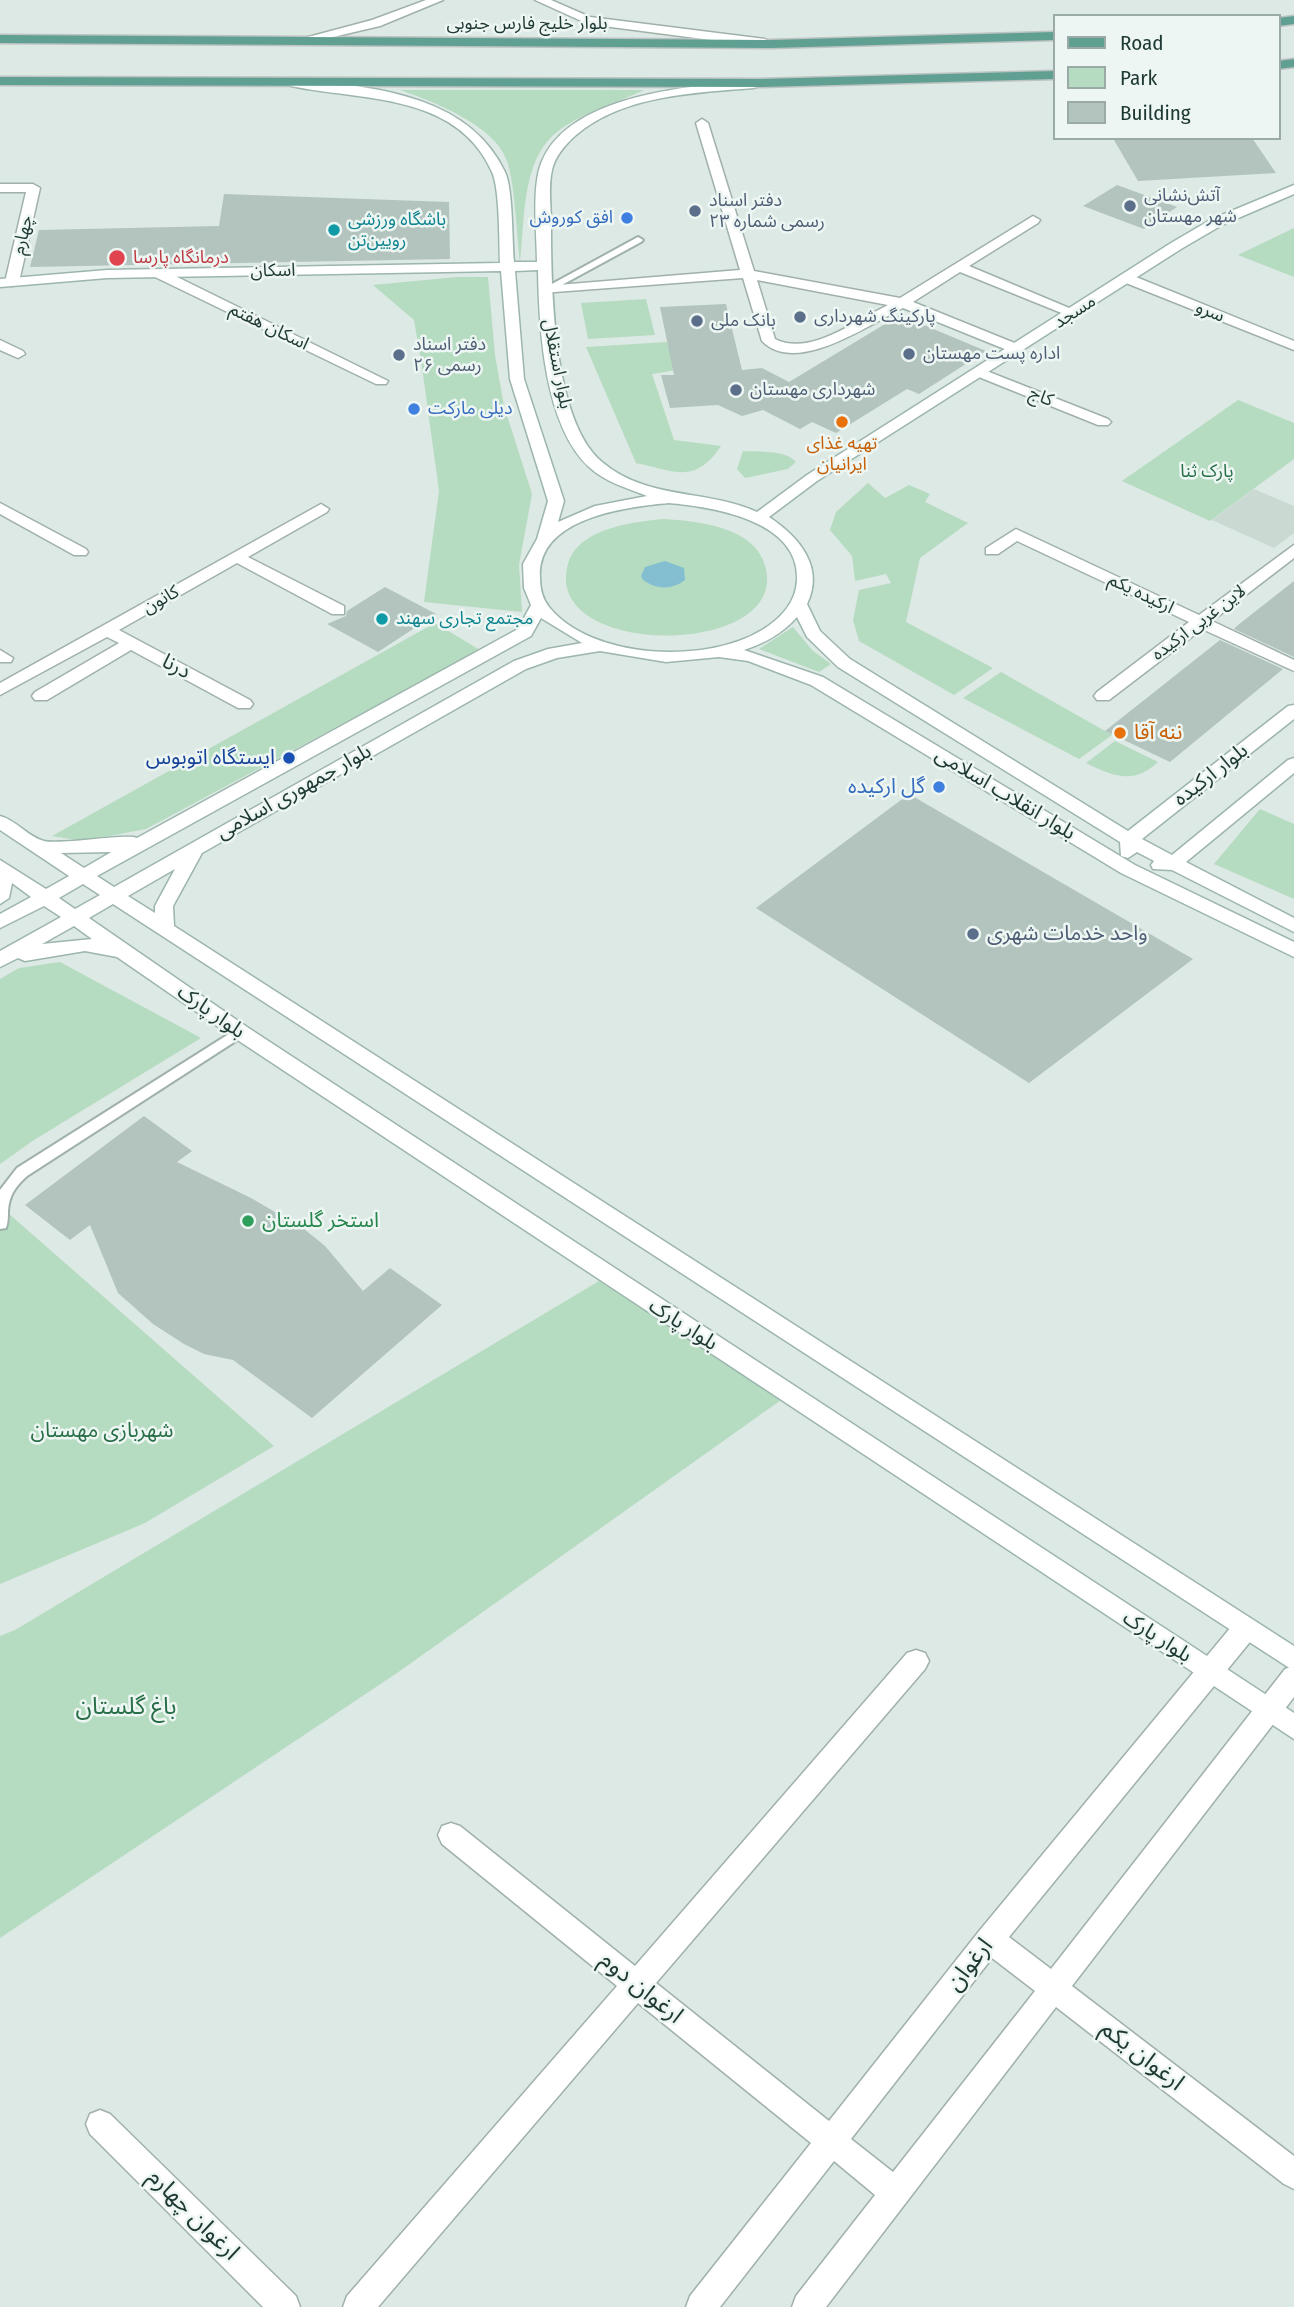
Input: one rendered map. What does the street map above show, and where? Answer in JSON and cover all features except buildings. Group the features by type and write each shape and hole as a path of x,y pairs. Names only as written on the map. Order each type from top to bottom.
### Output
{"main road":[{"name":"بلوار خلیج فارس جنوبی","path":"0,39 771,44 1052,36"},
{"path":"0,47 64,46 116,40"},
{"path":"909,42 959,47 1052,45"},
{"path":"0,81 762,83 921,81 1052,73"},
{"path":"0,74 49,74 110,82"}],"street":[{"path":"303,40 376,23 437,0"},
{"path":"541,0 588,20 771,44"},
{"name":"بلوار استقلال","path":"279,81 360,90 424,106 470,130 488,150 500,174 505,268 517,379 555,502 544,542"},
{"name":"بلوار استقلال","path":"669,498 611,477 586,456 568,422 549,340 543,266 544,173 551,155 562,142 605,114 665,93 762,83"},
{"path":"702,123 769,341 786,349 811,348 902,303 1033,220"},
{"name":"چهارم","path":"0,188 33,188 6,283"},
{"name":"مسجد","path":"758,518 812,478 1217,222 1294,189"},
{"name":"اسکان","path":"6,283 158,273 543,266"},
{"path":"959,267 1074,313"},
{"name":"اسکان هفتم","path":"158,273 381,381"},
{"path":"545,290 747,274 902,303 1017,348"},
{"name":"سرو","path":"1126,278 1294,346"},
{"path":"0,344 18,354"},
{"name":"کاج","path":"979,372 1103,422"},
{"path":"669,498 721,505 758,518 788,540 805,566 806,586 799,605 785,621 765,635 741,646 712,653 653,657 598,646 562,628 539,605 532,589 530,573 534,557 544,542 561,527 583,514 638,500 669,498"},
{"path":"0,509 80,552"},
{"name":"کانون","path":"0,690 321,509"},
{"name":"ارکیده یکم","path":"992,551 1016,534 1294,666"},
{"name":"لاین غربی ارکیده","path":"1104,696 1294,550"},
{"path":"237,557 338,610"},
{"name":"بلوار جمهوری اسلامی","path":"0,922 525,632 539,605"},
{"name":"بلوار انقلاب اسلامی","path":"799,605 813,633 844,663 1129,840 1294,926"},
{"name":"درنا","path":"107,630 244,704"},
{"path":"41,696 131,643"},
{"name":"بلوار جمهوری اسلامی","path":"1,960 520,665 554,653 598,646"},
{"name":"بلوار انقلاب اسلامی","path":"712,653 751,656 817,681 1128,869 1294,950"},
{"name":"بلوار ارکیده","path":"1129,840 1294,710"},
{"name":"بلوار ارکیده","path":"1172,864 1294,764"},
{"name":"بلوار پارک","path":"0,822 1294,1660"},
{"path":"38,847 111,846 157,834"},
{"path":"1129,840 1128,869 1172,864"},
{"path":"165,929 164,906 197,847"},
{"path":"0,898 4,892 1,867"},
{"name":"بلوار پارک","path":"1,867 240,1032 1294,1727"},
{"path":"1,960 85,944 124,951"},
{"name":"ارغوان","path":"701,2307 990,1939 1245,1629"},
{"path":"358,2307 916,1661"},
{"path":"807,2307 1294,1676"},
{"name":"ارغوان دوم","path":"451,1835 896,2193"},
{"name":"ارغوان یکم","path":"990,1939 1294,2174"},
{"name":"ارغوان چهارم","path":"100,2124 285,2307"}],"lane":[{"path":"545,290 638,240"},
{"path":"1,1224 0,1201 5,1187 22,1172 240,1032"}],"shaded area":[{"path":"1254,489 1294,506 1294,533 1274,548 1212,520"}],"green space":[{"path":"400,90 644,90 577,119 545,144 531,175 527,193 520,263 512,183 507,161 500,148 490,136 461,116"},
{"path":"1294,228 1294,277 1238,255"},
{"path":"457,277 488,277 495,355 504,406 532,494 519,565 522,612 424,602 439,491 422,367 414,320 373,285"},
{"path":"646,299 655,335 588,339 581,303"},
{"path":"667,342 677,370 652,374 674,440 721,446 711,458 693,471 673,471 636,463 586,347"},
{"name":"پارک ثنا","path":"1238,400 1294,423 1294,459 1210,521 1122,481"},
{"path":"743,451 786,455 796,462 788,469 745,478 737,469"},
{"path":"868,483 885,498 909,485 930,494 925,502 968,523 920,558 906,622 993,668 954,695 859,641 853,620 859,590 891,583 886,574 855,581 852,556 830,530 836,512"},
{"path":"664,519 691,521 720,528 746,540 756,549 763,560 765,592 745,616 711,630 670,636 628,632 592,618 570,596 568,564 583,542 608,529"},
{"path":"435,623 480,650 146,829 83,841 52,836"},
{"path":"793,627 813,651 831,664 819,672 759,649"},
{"path":"1001,672 1112,735 1079,759 963,698"},
{"path":"1115,741 1158,762 1132,776 1105,772 1086,763"},
{"path":"1260,809 1294,824 1294,899 1214,864"},
{"path":"60,962 201,1038 34,1140 0,1164 0,979 19,968"},
{"name":"شهربازی مهستان","path":"0,1206 274,1446 145,1523 0,1584"},
{"name":"باغ گلستان","path":"599,1281 781,1400 397,1673 0,1938 0,1636 15,1630"}],"water":[{"path":"665,561 684,568 685,580 664,588 643,580 641,576 645,567"}],"place":[{"name":"آتش‌نشانی شهر مهستان","path":"1130,206"},
{"name":"دفتر اسناد رسمی شماره ۲۳","path":"695,211"},
{"name":"افق کوروش","path":"627,218"},
{"name":"باشگاه ورزشی رویین‌تن","path":"334,230"},
{"name":"درمانگاه پارسا","path":"117,258"},
{"name":"پارکینگ شهرداری","path":"800,317"},
{"name":"بانک ملی","path":"697,321"},
{"name":"اداره پست مهستان","path":"909,354"},
{"name":"دفتر اسناد رسمی ۲۶","path":"399,355"},
{"name":"شهرداری مهستان","path":"736,390"},
{"name":"دیلی مارکت","path":"414,409"},
{"name":"تهیه غذای ایرانیان","path":"842,422"},
{"name":"مجتمع تجاری سهند","path":"382,619"},
{"name":"ننه آقا","path":"1120,733"},
{"name":"ایستگاه اتوبوس","path":"289,758"},
{"name":"گل ارکیده","path":"939,787"},
{"name":"واحد خدمات شهری","path":"973,934"},
{"name":"استخر گلستان","path":"248,1221"}]}
